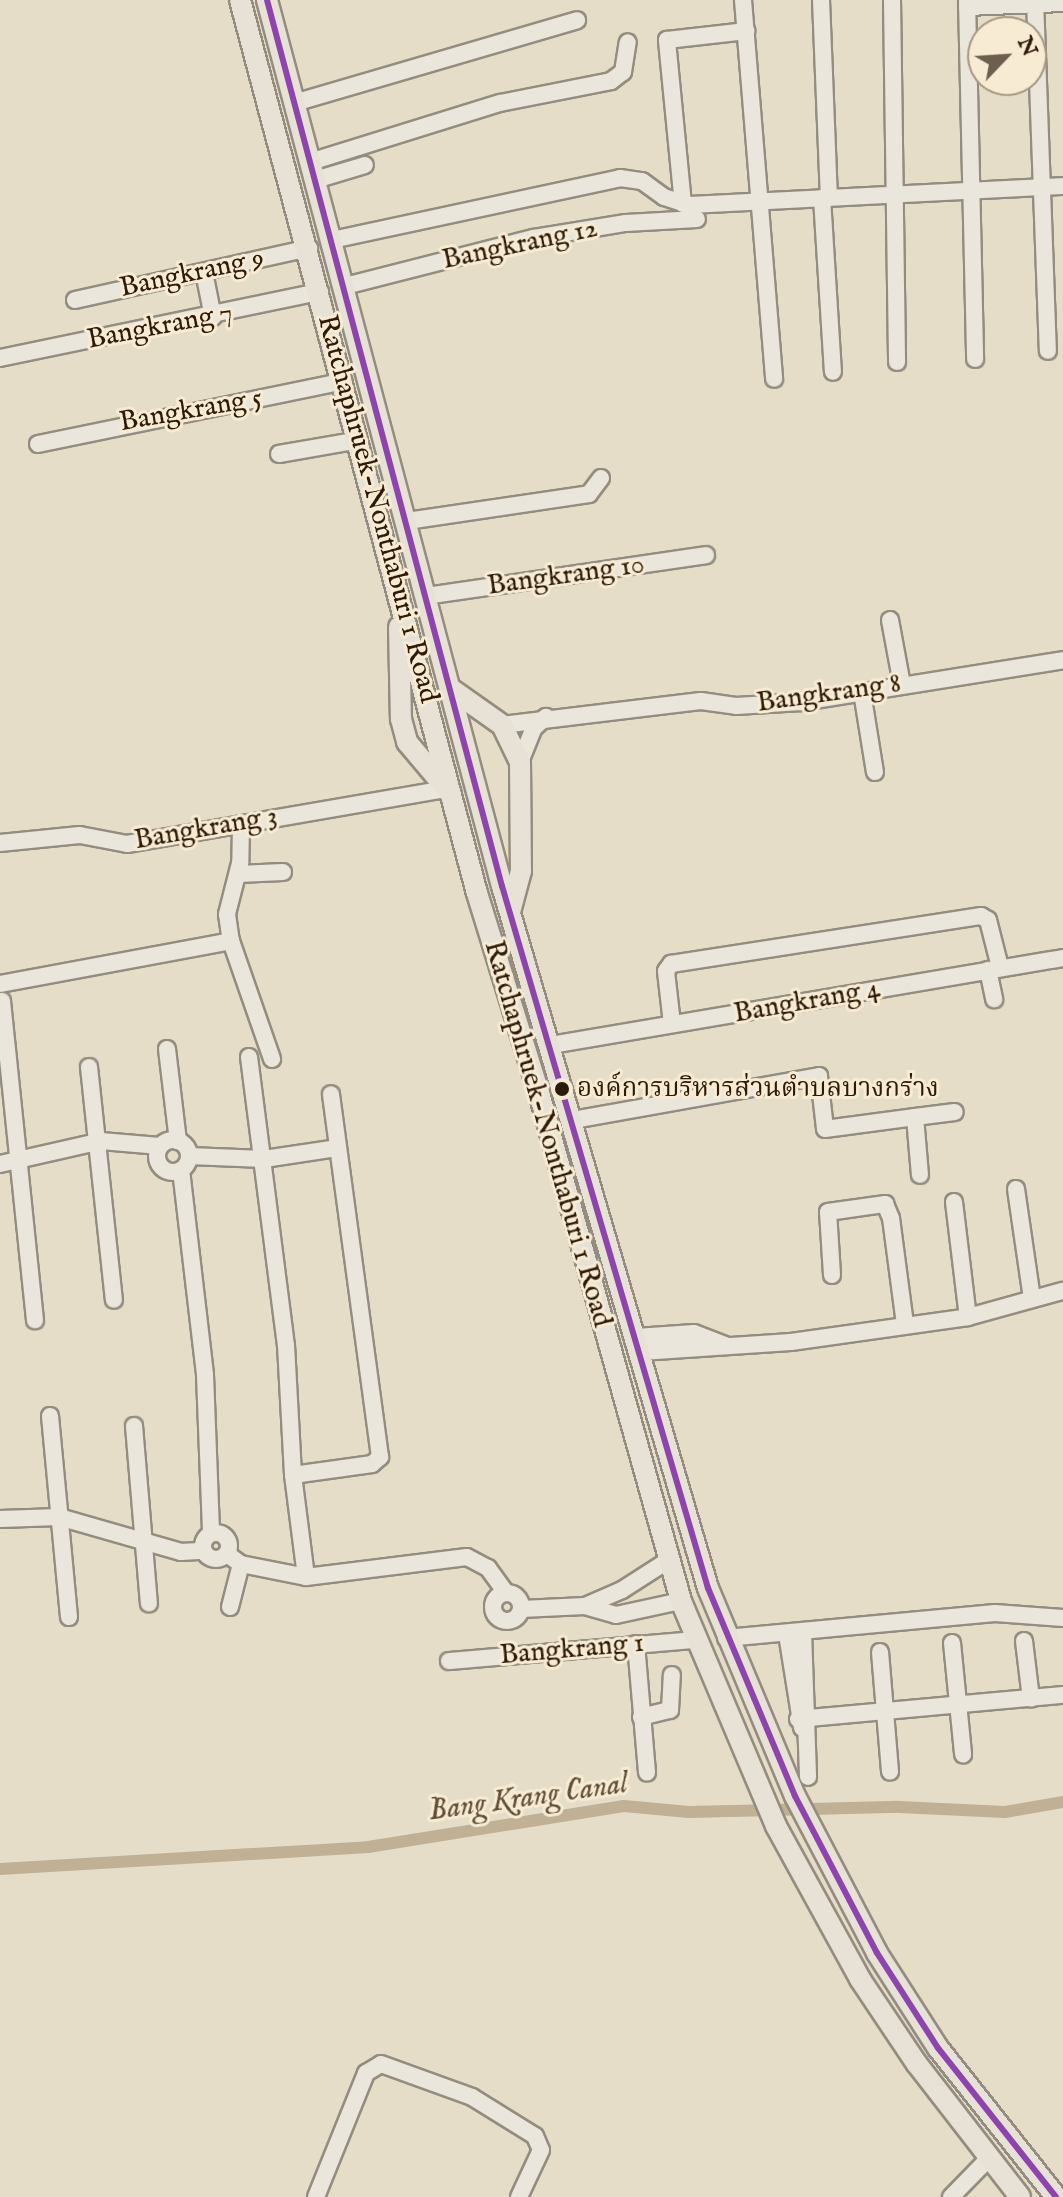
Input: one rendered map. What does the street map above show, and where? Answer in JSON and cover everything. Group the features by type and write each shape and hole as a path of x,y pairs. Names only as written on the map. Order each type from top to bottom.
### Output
{"main road":[{"name":"Ratchaphruek-Nonthaburi 1 Road","path":"240,0 309,248 449,791 681,1601 776,1826 860,1979 917,2064 1020,2197"},
{"name":"Ratchaphruek-Nonthaburi 1 Road","path":"267,0 510,913 726,1638 810,1828 877,1953 938,2048 1056,2197"},
{"path":"397,585 401,719 407,742 449,791"},
{"path":"451,689 502,725 520,762 522,856 510,913"}],"street":[{"path":"743,0 774,379"},
{"path":"821,0 833,372"},
{"path":"892,0 897,362"},
{"path":"1035,2 1048,351"},
{"path":"975,359 967,3 1063,3"},
{"path":"294,103 577,20"},
{"path":"683,204 667,40 746,31"},
{"path":"312,171 500,103 611,81 623,72 628,42"},
{"path":"312,171 365,165"},
{"path":"332,240 620,178 642,181 683,204 1063,186"},
{"name":"Bangkrang 12","path":"345,286 534,238 626,223 697,219"},
{"name":"Bangkrang 9","path":"75,300 309,248"},
{"path":"204,272 213,317"},
{"name":"Bangkrang 7","path":"0,358 213,317 320,292"},
{"name":"Bangkrang 5","path":"38,444 344,381"},
{"path":"279,454 359,440"},
{"path":"407,521 589,494 597,489 601,478"},
{"name":"Bangkrang 10","path":"426,596 706,555"},
{"path":"890,620 902,685"},
{"name":"Bangkrang 8","path":"502,725 546,717 701,701 773,704 1063,660"},
{"path":"862,692 875,772"},
{"path":"520,762 533,729 546,717"},
{"path":"412,794 421,788 427,769"},
{"name":"Bangkrang 3","path":"0,843 68,835 127,844 412,794 449,791"},
{"path":"241,824 238,874 227,914 231,941 272,1059"},
{"path":"238,874 283,872"},
{"path":"672,1024 666,971 671,964 981,916 988,920 994,999"},
{"path":"0,984 231,941"},
{"name":"Bangkrang 4","path":"551,1045 1063,958"},
{"path":"2,1001 35,1320"},
{"path":"167,1049 178,1141 185,1163 205,1375 211,1533 203,1551"},
{"path":"249,1057 286,1345 293,1475 306,1577"},
{"path":"89,1067 94,1142 114,1300"},
{"path":"573,1120 819,1076 825,1129 955,1112"},
{"path":"293,1475 372,1464 380,1457 331,1094"},
{"path":"915,1117 920,1175"},
{"path":"0,1164 94,1142 160,1146 178,1141"},
{"path":"160,1146 160,1167 264,1159 338,1148"},
{"path":"1016,1189 1032,1299"},
{"path":"954,1202 968,1317"},
{"path":"832,1275 828,1212 885,1204 891,1218 905,1325"},
{"path":"638,1344 694,1333 731,1347 968,1317 1063,1292 1063,1276"},
{"path":"50,1416 69,1617"},
{"path":"134,1426 149,1603"},
{"path":"0,1519 59,1517 146,1544 181,1552 203,1551 217,1559 234,1559 306,1577 467,1557 488,1568 506,1593 517,1597 521,1609"},
{"path":"211,1533 227,1538 234,1559 230,1607"},
{"path":"585,1606 638,1581 669,1560"},
{"path":"638,1581 651,1606"},
{"path":"506,1593 494,1605 498,1617 514,1620 521,1609"},
{"path":"521,1609 585,1606 616,1615 681,1601"},
{"path":"726,1638 995,1613 1063,1618"},
{"path":"795,1633 808,1777"},
{"name":"Bangkrang 1","path":"449,1661 696,1640"},
{"path":"1024,1641 1031,1699"},
{"path":"952,1643 963,1754"},
{"path":"636,1644 647,1773"},
{"path":"880,1652 890,1772"},
{"path":"641,1717 670,1710 672,1675"},
{"path":"803,1724 885,1712 1063,1695"},
{"path":"316,2197 366,2073 381,2064 472,2097 535,2136 541,2150 519,2197"},
{"path":"951,2197 989,2158"}],"waterway":[{"name":"Bang Krang Canal","path":"0,1869 368,1847 624,1806 689,1812 899,1807 1005,1812 1063,1802"}],"transit line":[{"path":"267,0 502,886 708,1588 795,1796 877,1953 938,2048 1056,2197"}],"place":[{"name":"องค์การบริหารส่วนตำบลบางกร่าง","path":"562,1089"}]}
